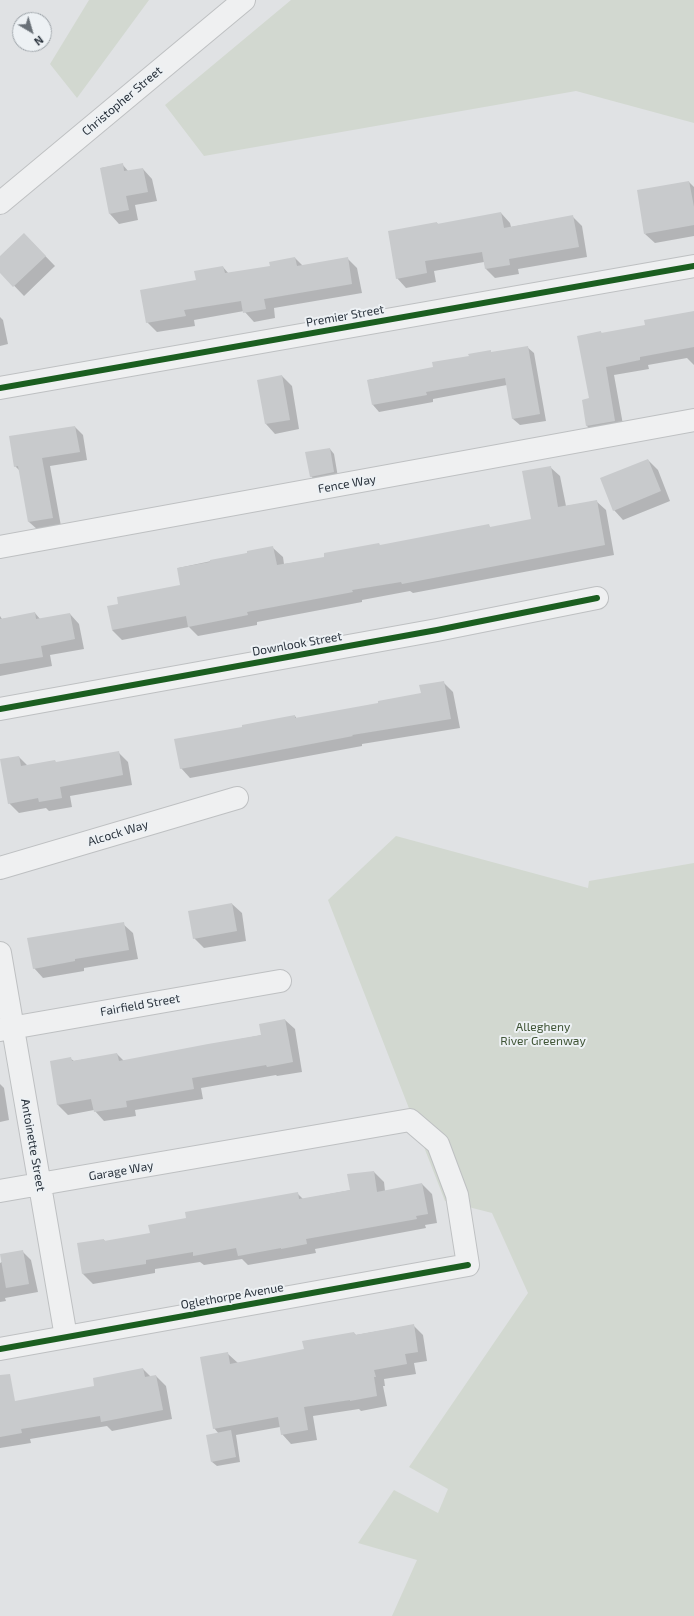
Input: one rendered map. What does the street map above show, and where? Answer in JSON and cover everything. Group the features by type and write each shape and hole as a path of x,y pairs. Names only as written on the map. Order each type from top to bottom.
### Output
{"street":[{"name":"Christopher Street","path":"0,203 244,0"},
{"name":"Premier Street","path":"0,388 694,266"},
{"name":"Fence Way","path":"0,547 694,420"},
{"name":"Downlook Street","path":"0,709 437,630 597,598"},
{"name":"Alcock Way","path":"0,868 237,798"},
{"name":"Antoinette Street","path":"0,953 6,1029 40,1185 66,1337"},
{"name":"Fairfield Street","path":"6,1029 280,981"},
{"name":"Garage Way","path":"0,1192 410,1120 438,1144 457,1195 468,1266"},
{"name":"Oglethorpe Avenue","path":"0,1349 468,1266"}],"green space":[{"path":"89,0 149,0 77,98 50,64"},
{"path":"291,0 694,0 694,123 576,91 204,156 165,105"},
{"name":"Allegheny River Greenway","path":"396,836 588,888 589,881 694,863 694,1616 392,1616 417,1560 358,1543 394,1490 438,1513 448,1489 409,1467 528,1293 492,1213 445,1201 328,900"}],"building":[{"path":"123,163 124,171 143,168 148,192 126,196 129,210 109,214 100,168"},
{"path":"689,181 694,207 694,225 644,234 637,190"},
{"path":"501,212 504,228 573,215 579,247 509,259 510,265 485,269 482,252 425,261 427,273 396,279 388,231 437,222 437,224"},
{"path":"24,233 46,256 13,287 0,273 0,256"},
{"path":"295,257 297,266 348,257 352,284 264,299 266,309 243,313 241,301 184,310 186,316 146,323 140,290 196,280 194,271 223,266 225,273 270,266 269,262"},
{"path":"694,311 694,347 640,357 640,360 606,367 615,421 586,426 582,400 589,398 577,336 645,325 644,320"},
{"path":"528,346 540,414 512,419 505,378 426,392 427,395 372,405 367,380 433,367 432,362 469,356 468,354"},
{"path":"282,375 290,420 265,424 257,380"},
{"path":"75,426 80,452 42,458 53,518 28,522 18,466 14,467 9,436"},
{"path":"330,448 334,472 310,477 305,452"},
{"path":"648,459 661,491 613,511 600,478"},
{"path":"551,466 558,507 597,500 605,545 402,584 401,582 352,590 353,592 247,612 248,615 188,627 186,616 112,630 107,606 118,604 117,597 180,585 177,568 210,562 210,560 273,546 277,565 324,557 324,553 379,543 380,545 489,524 490,527 531,519 522,471"},
{"path":"35,612 36,619 70,613 75,639 41,646 43,657 0,664 0,619"},
{"path":"444,681 451,719 352,735 353,736 180,769 174,739 242,727 242,725 295,715 295,718 378,703 378,701 421,693 419,685"},
{"path":"119,751 123,775 60,787 62,798 39,802 38,798 8,804 0,759 19,756 21,766 55,760 56,762"},
{"path":"232,903 237,931 193,939 188,911"},
{"path":"124,922 129,950 75,959 75,961 33,969 27,938"},
{"path":"285,1019 293,1062 267,1067 266,1065 192,1078 194,1089 126,1101 127,1107 94,1112 91,1099 57,1105 50,1061 71,1057 72,1061 117,1053 119,1061 261,1035 259,1024"},
{"path":"374,1171 377,1192 422,1183 428,1214 416,1216 417,1219 306,1239 307,1244 281,1249 238,1256 236,1248 193,1256 193,1252 146,1260 146,1264 82,1274 77,1243 104,1239 104,1241 150,1233 148,1225 186,1218 185,1212 298,1192 299,1199 350,1190 347,1174"},
{"path":"23,1250 29,1284 6,1288 0,1254"},
{"path":"414,1324 418,1352 405,1354 407,1364 374,1370 377,1396 304,1407 308,1430 281,1435 278,1417 213,1429 200,1357 228,1352 230,1364 304,1349 302,1341 354,1332 355,1335"},
{"path":"143,1368 145,1377 156,1375 163,1410 101,1422 100,1416 21,1429 22,1433 0,1437 0,1375 10,1374 15,1401 94,1386 93,1378"},
{"path":"231,1430 236,1457 211,1462 206,1435"}],"cycle path":[{"path":"0,388 694,266"},
{"path":"0,709 437,630 597,598"},
{"path":"0,1349 468,1265"}]}
